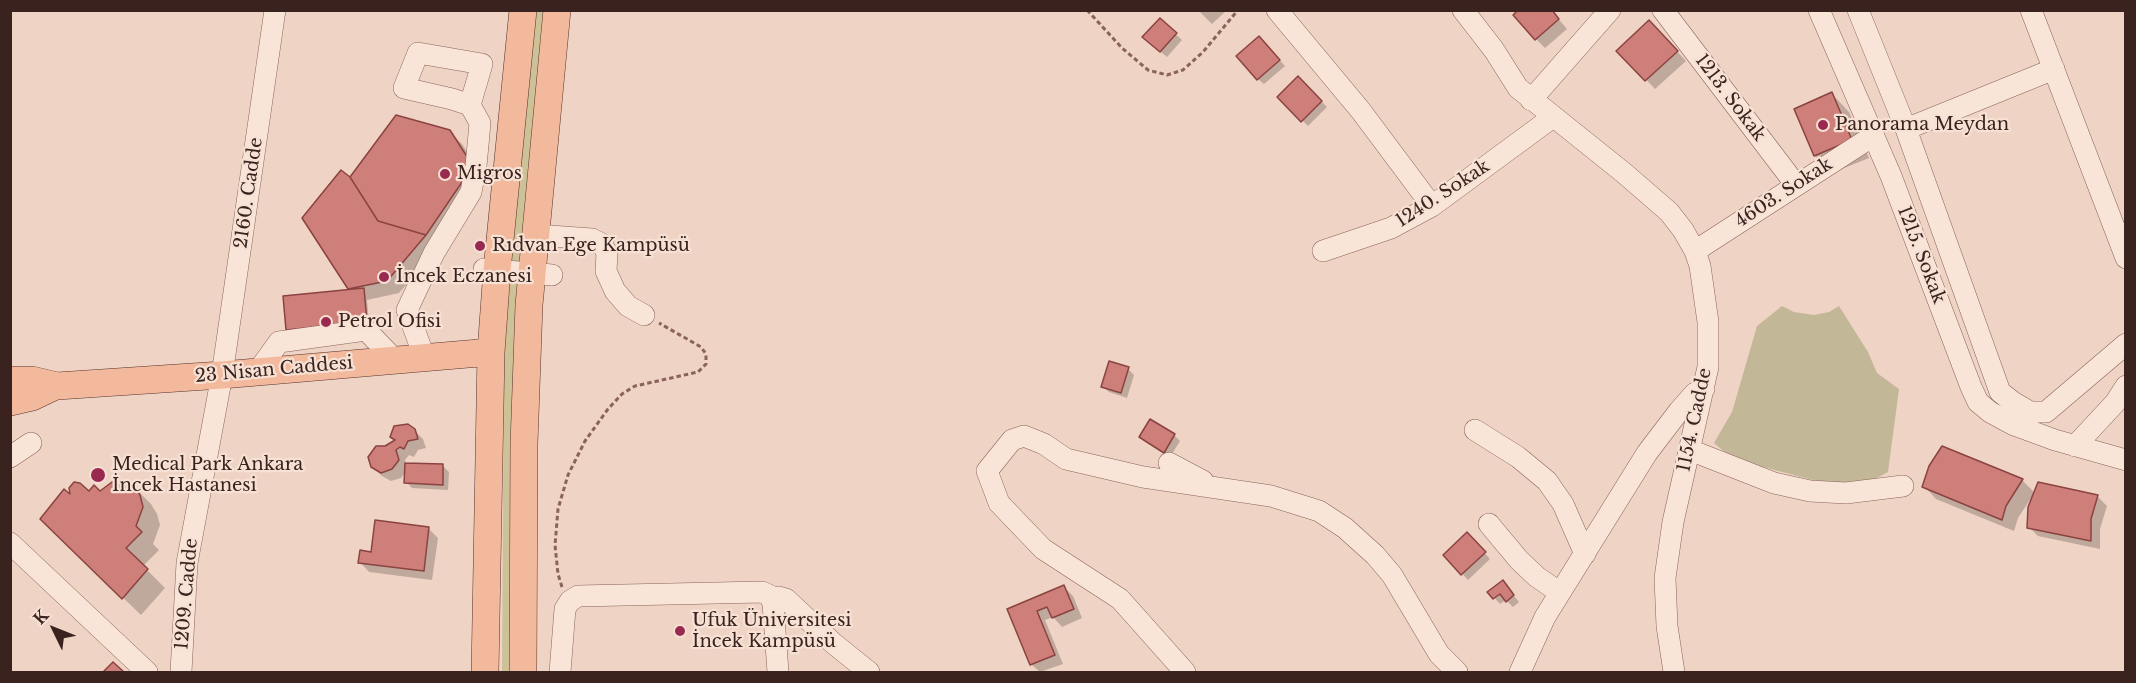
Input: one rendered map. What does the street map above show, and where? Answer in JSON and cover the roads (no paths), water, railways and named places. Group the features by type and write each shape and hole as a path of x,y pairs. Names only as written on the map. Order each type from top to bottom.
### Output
{"main road":[{"path":"485,672 488,602 490,270 523,10"},
{"path":"523,672 524,444 530,305 542,274 536,235 557,10"},
{"name":"23 Nisan Caddesi","path":"10,380 32,380 57,386 222,375 491,352"},
{"name":"23 Nisan Caddesi","path":"10,402 57,386"}],"street":[{"name":"2160. Cadde","path":"222,375 275,10"},
{"path":"1277,10 1361,111 1432,206"},
{"name":"1154. Cadde","path":"1463,10 1494,50 1518,88 1669,212 1695,251 1700,267 1708,322 1708,367 1673,522 1665,578 1666,626 1674,672"},
{"path":"1531,100 1610,10"},
{"name":"1213. Sokak","path":"1663,10 1796,185"},
{"name":"1215. Sokak","path":"1819,10 1891,176 1978,402 1990,412 2014,425 2075,446 2126,460"},
{"path":"1858,10 1906,129 2000,392 2030,412 2046,412 2126,344"},
{"path":"2031,10 2126,258"},
{"path":"1906,129 2054,69"},
{"path":"424,356 407,310 434,253 471,192 480,123 470,105"},
{"name":"1240. Sokak","path":"1323,251 1391,228 1432,206 1553,117"},
{"name":"4603. Sokak","path":"1695,251 1873,136"},
{"path":"536,235 592,239 602,244 608,252 606,271 615,291 628,306 644,315"},
{"path":"490,270 542,274"},
{"name":"1209. Cadde","path":"181,672 187,562 222,375"},
{"path":"1520,672 1559,592 1647,453 1695,393 1704,389"},
{"path":"2075,446 2122,395"},
{"path":"1475,430 1518,457 1547,481 1563,504 1585,554"},
{"path":"1185,672 1120,599 1043,549 999,503 987,471 1012,440 1024,436 1044,444 1066,459 1143,477 1280,499 1318,511 1345,528 1375,555 1392,575 1439,654 1458,672"},
{"path":"10,457 31,443"},
{"path":"1690,450 1774,483 1810,491 1846,493 1903,486"},
{"path":"1169,463 1196,478 1223,489"},
{"path":"1489,524 1519,560 1537,577 1559,592"},
{"path":"10,543 147,672"},
{"path":"560,672 565,609 570,601 582,596 762,592 769,594 772,598 778,672"},
{"path":"772,598 786,599 832,643 869,672"}],"place":[{"name":"Panorama Meydan","path":"1823,125"},
{"name":"Migros","path":"445,174"},
{"name":"Rıdvan Ege Kampüsü","path":"480,246"},
{"name":"İncek Eczanesi","path":"384,277"},
{"name":"Petrol Ofisi","path":"326,322"},
{"name":"Medical Park Ankara İncek Hastanesi","path":"98,475"},
{"name":"Ufuk Üniversitesi İncek Kampüsü","path":"680,631"}]}
